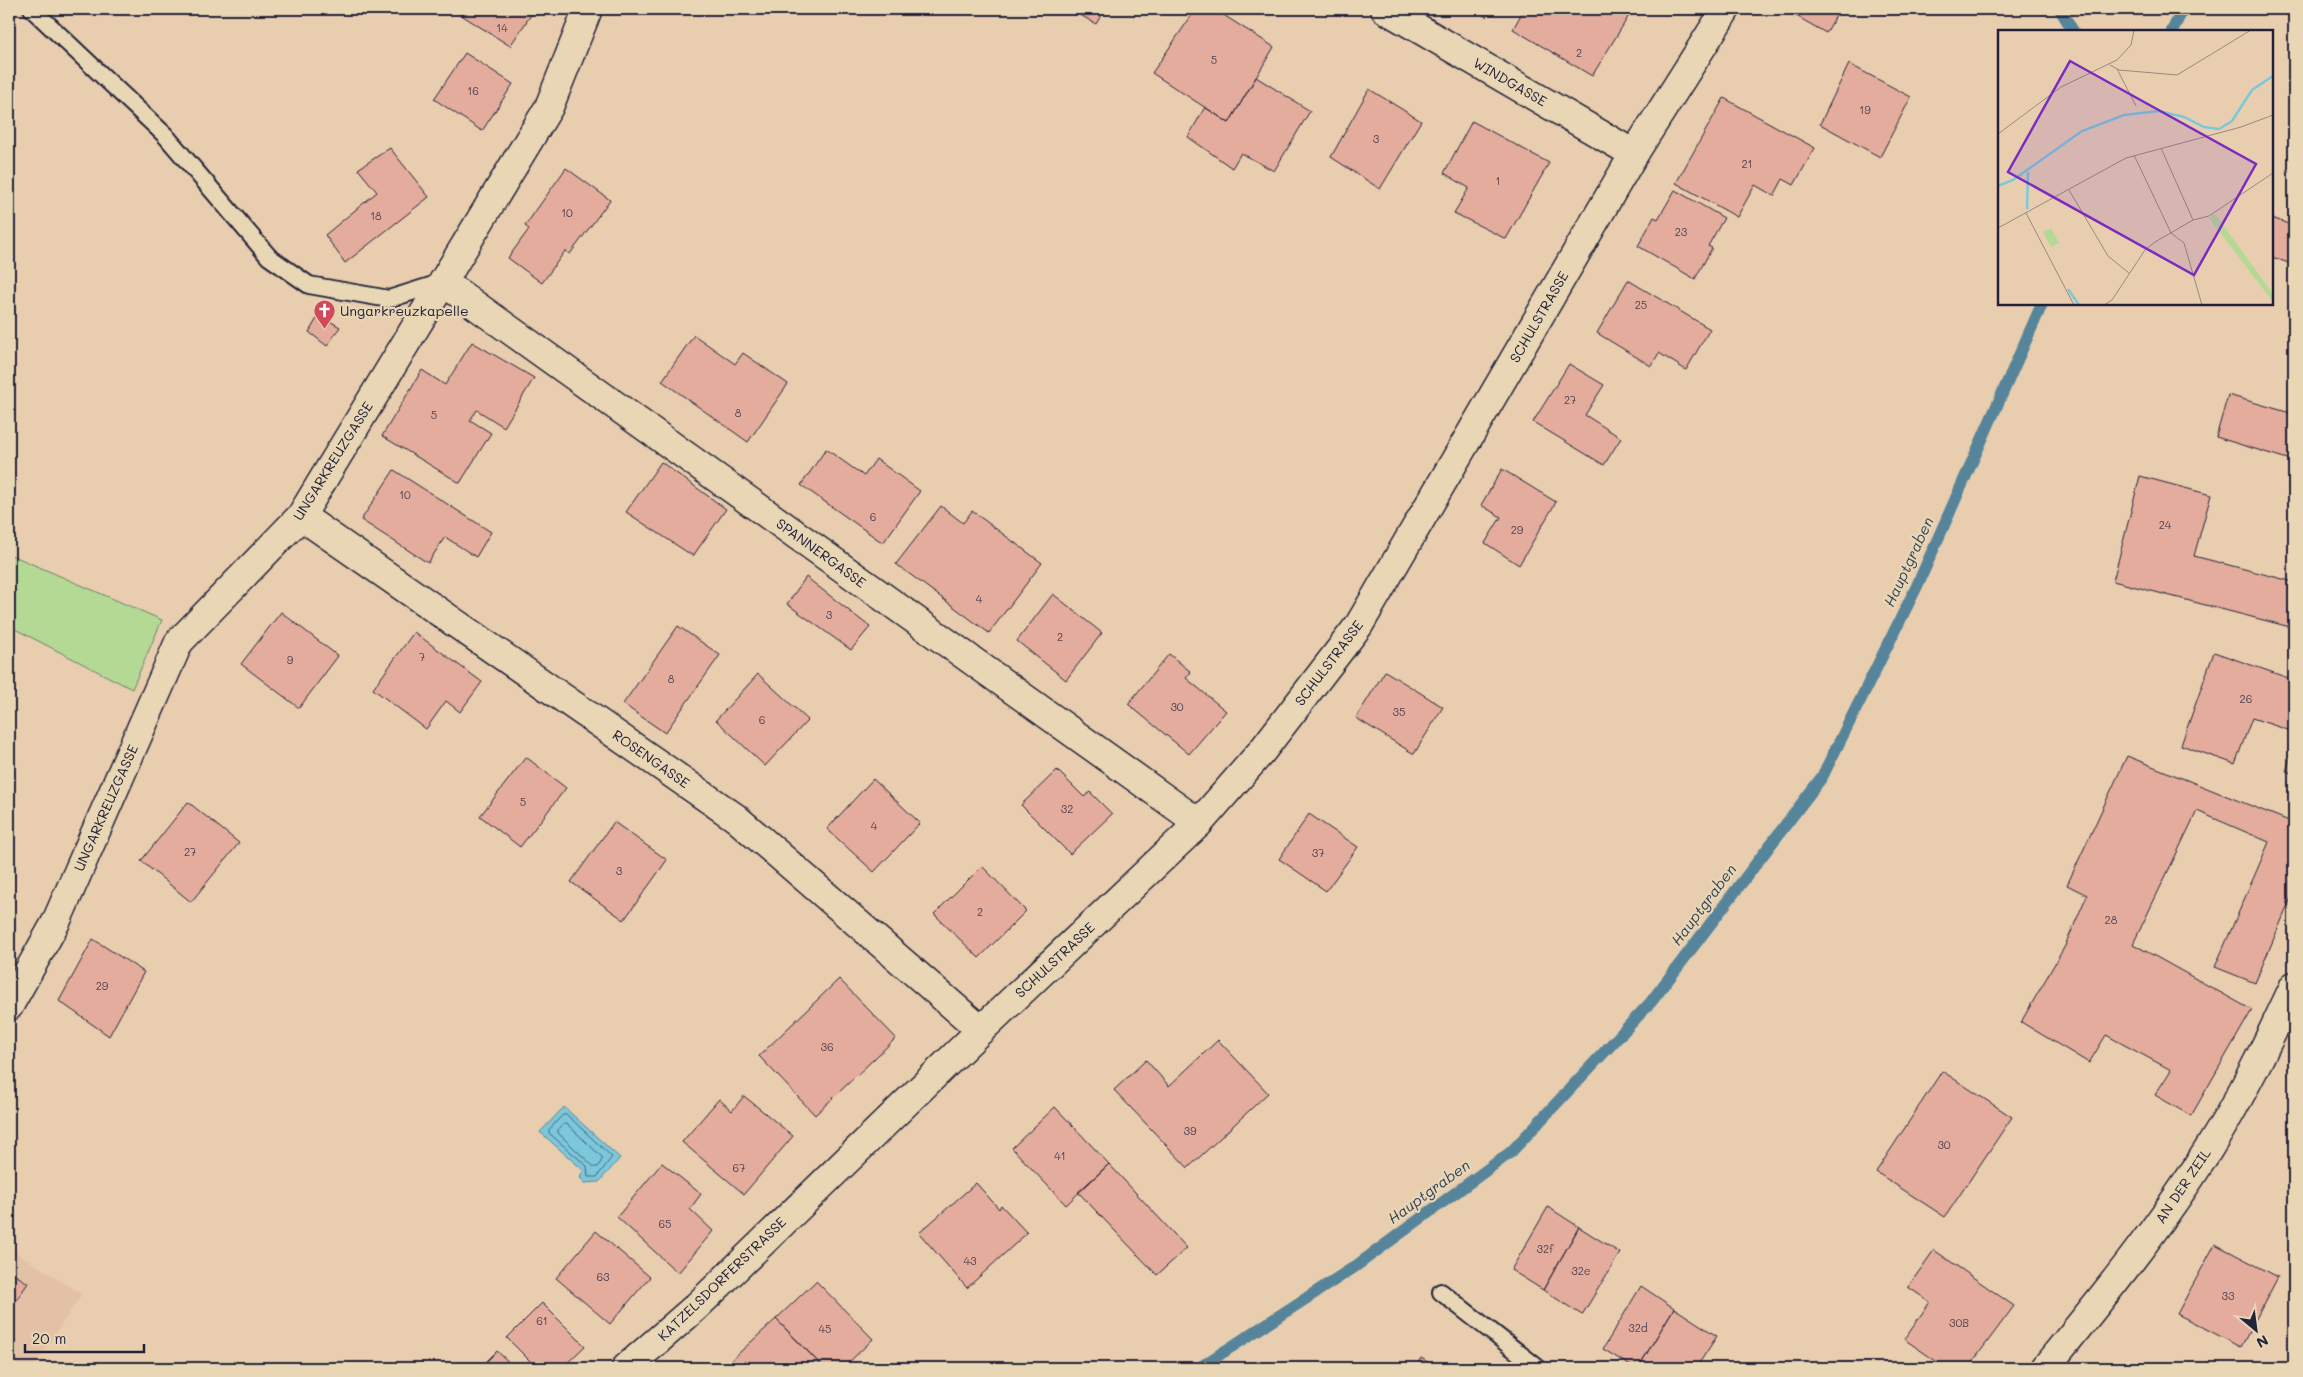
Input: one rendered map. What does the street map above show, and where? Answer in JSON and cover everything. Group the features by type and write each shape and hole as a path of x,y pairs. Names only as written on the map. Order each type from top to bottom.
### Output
{"street":[{"name":"UNGARKREUZGASSE","path":"9,1006 56,922 179,642 302,516 549,107 588,9"},
{"name":"WINDGASSE","path":"1385,9 1634,154"},
{"name":"SCHULSTRASSE","path":"794,1210 980,1030 1199,823 1262,751 1359,625 1634,154 1726,9"},
{"name":"SPANNERGASSE","path":"442,282 1199,823"},
{"name":"ROSENGASSE","path":"302,516 736,818 980,1030"},
{"name":"AN DER ZEIL","path":"2045,1368 2103,1298 2208,1150 2247,1083 2294,986"},
{"name":"KATZELSDORFERSTRASSE","path":"626,1368 696,1307 794,1210"}],"lane":[{"path":"32,9 165,134 269,257 309,285 389,298 442,282"},
{"path":"1441,1292 1538,1368"}],"shaded area":[{"path":"9,1248 82,1294 33,1368 9,1368"}],"green space":[{"path":"9,554 162,620 132,689 9,626"}],"water":[{"path":"564,1107 620,1158 599,1182 585,1183 580,1178 583,1170 540,1132"}],"building":[{"path":"452,9 535,9 510,46"},
{"path":"1070,9 1105,9 1096,24"},
{"path":"1196,9 1214,9 1274,47 1229,123 1152,73"},
{"path":"1474,9 1492,9 1486,17"},
{"path":"1524,9 1633,9 1592,76 1513,29"},
{"path":"1784,9 1840,9 1826,33"},
{"path":"465,53 513,84 482,131 434,99"},
{"path":"1849,64 1911,97 1880,157 1820,124"},
{"path":"1256,77 1310,111 1274,171 1241,153 1232,168 1188,137 1205,107 1229,123"},
{"path":"1369,89 1421,121 1380,189 1331,157"},
{"path":"1724,98 1815,148 1794,185 1783,179 1774,196 1755,185 1737,217 1676,183"},
{"path":"1472,121 1549,163 1506,239 1454,213 1469,188 1444,173"},
{"path":"390,148 429,197 345,263 325,235 377,192 358,169"},
{"path":"566,168 610,200 570,254 565,251 542,283 508,258 529,229 525,226"},
{"path":"1675,190 1724,218 1708,246 1712,248 1695,279 1638,246 1654,217 1658,219"},
{"path":"2273,218 2294,226 2294,265 2273,257"},
{"path":"1628,280 1710,329 1686,370 1659,353 1651,366 1597,333"},
{"name":"Ungarkreuzkapelle","path":"319,315 340,327 327,346 309,332"},
{"path":"694,335 735,364 743,353 788,384 748,442 662,381"},
{"path":"472,342 534,378 504,427 477,410 470,420 491,433 460,483 382,436 422,370 445,385"},
{"path":"1569,364 1604,385 1585,415 1621,438 1604,465 1533,422"},
{"path":"2228,395 2294,414 2294,461 2216,437"},
{"path":"826,449 864,476 876,459 920,491 883,543 801,485"},
{"path":"661,462 726,509 693,556 626,512"},
{"path":"1502,469 1556,502 1519,565 1485,543 1501,517 1481,505"},
{"path":"394,470 491,532 476,557 445,537 428,563 361,520"},
{"path":"2140,476 2211,495 2194,556 2294,582 2294,628 2113,581"},
{"path":"941,506 963,523 972,511 1042,563 989,633 896,564"},
{"path":"806,577 870,627 851,650 787,604"},
{"path":"1053,594 1102,633 1066,680 1017,641"},
{"path":"281,612 338,656 299,708 241,664"},
{"path":"678,626 720,655 665,733 623,704"},
{"path":"414,632 482,682 460,712 446,701 426,729 373,689"},
{"path":"2214,652 2294,680 2294,732 2252,718 2235,764 2181,745"},
{"path":"1169,654 1191,672 1186,678 1226,711 1189,754 1128,704"},
{"path":"1385,671 1443,707 1414,754 1356,718"},
{"path":"758,674 808,720 765,766 716,720"},
{"path":"2294,746 2294,774 2286,771"},
{"path":"2127,756 2294,823 2294,891 2255,983 2215,967 2269,842 2197,811 2133,944 2252,1010 2191,1116 2155,1095 2171,1070 2106,1035 2089,1063 2021,1022 2065,946 2087,895 2067,885"},
{"path":"526,757 566,788 520,847 480,816"},
{"path":"1057,770 1084,797 1090,792 1112,814 1070,854 1021,805"},
{"path":"873,779 920,823 874,872 827,829"},
{"path":"188,802 239,843 191,902 141,861"},
{"path":"1309,814 1358,847 1326,891 1279,859"},
{"path":"614,822 667,860 624,920 571,882"},
{"path":"982,866 1026,911 979,958 934,914"},
{"path":"93,939 144,972 109,1036 59,1001"},
{"path":"839,979 896,1038 815,1115 759,1056"},
{"path":"1218,1040 1268,1093 1188,1168 1114,1090 1146,1060 1169,1086"},
{"path":"1942,1071 2012,1117 1945,1217 1876,1172"},
{"path":"744,1096 793,1136 744,1194 682,1142 719,1099 732,1111"},
{"path":"1055,1107 1109,1164 1066,1205 1012,1148"},
{"path":"662,1163 701,1194 690,1209 713,1231 678,1273 617,1217"},
{"path":"1109,1164 1187,1248 1157,1275 1078,1192"},
{"path":"976,1183 999,1209 1001,1205 1027,1233 967,1288 919,1233"},
{"path":"1548,1207 1579,1227 1543,1290 1511,1270"},
{"path":"1579,1227 1620,1253 1582,1315 1543,1290"},
{"path":"596,1231 650,1277 610,1324 556,1278"},
{"path":"2215,1244 2278,1277 2241,1347 2177,1314"},
{"path":"1934,1250 2014,1306 1968,1368 1946,1368 1904,1339 1930,1302 1908,1287"},
{"path":"9,1271 28,1283 9,1311"},
{"path":"816,1281 873,1339 843,1368 824,1368 776,1319"},
{"path":"1641,1286 1674,1308 1638,1368 1634,1368 1603,1349"},
{"path":"542,1303 585,1346 562,1368 537,1368 507,1338"},
{"path":"1674,1308 1717,1336 1696,1368 1638,1368"},
{"path":"776,1319 824,1368 732,1368 726,1365"},
{"path":"497,1351 515,1368 480,1368"},
{"path":"1421,1358 1438,1368 1415,1368"}],"waterway":[{"path":"2060,9 2072,30"},
{"name":"Hauptgraben","path":"2172,30 2183,9"},
{"name":"Hauptgraben","path":"1199,1368 1356,1266 1511,1152 1651,1002 1822,777 1917,586 2042,305"}],"place":[{"name":"Ungarkreuzkapelle","path":"324,330"}]}
